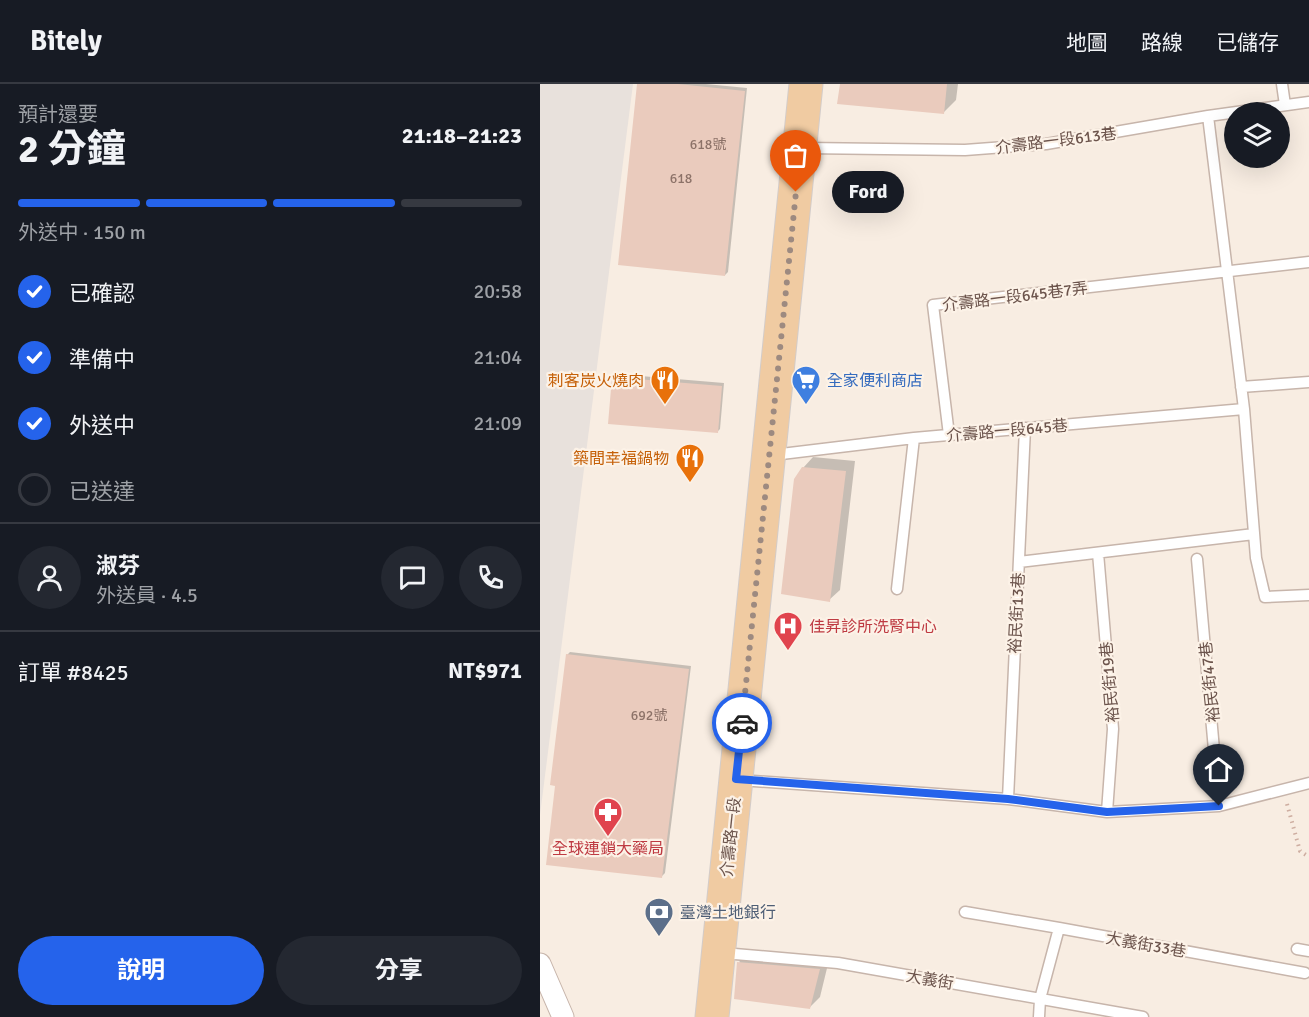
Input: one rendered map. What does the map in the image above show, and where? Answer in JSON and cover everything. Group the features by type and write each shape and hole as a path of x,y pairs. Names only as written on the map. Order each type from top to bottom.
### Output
{"main road":[{"name":"介壽路一段","path":"712,1017 806,84"}],"street":[{"path":"540,964 563,1017"}],"lane":[{"path":"1282,84 1285,102"},
{"name":"介壽路一段613巷","path":"1290,104 1309,102"},
{"name":"介壽路一段613巷","path":"801,148 965,150 1046,144 1224,114"},
{"path":"1208,116 1244,409 1254,534 1265,597 1309,595"},
{"path":"1227,270 1309,262"},
{"name":"介壽路一段645巷7弄","path":"949,435 933,306 1227,270"},
{"path":"1241,387 1309,382"},
{"name":"介壽路一段645巷","path":"770,456 914,438 1244,409"},
{"name":"裕民街13巷","path":"1008,799 1025,428"},
{"path":"897,589 914,438"},
{"path":"1019,562 1254,534"},
{"name":"裕民街19巷","path":"1098,552 1113,729 1107,812"},
{"name":"裕民街47巷","path":"1197,559 1219,806"},
{"path":"736,779 1008,799 1107,812 1219,806 1309,783"},
{"name":"大義街33巷","path":"965,912 1305,973"},
{"path":"1039,1017 1040,999 1059,928"},
{"path":"1297,949 1309,951"},
{"name":"大義街","path":"717,953 838,963 1126,1016 1143,1017"}],"path":[{"path":"1283,790 1300,851 1309,857"}],"shaded area":[{"path":"540,84 633,84 540,815"}],"building":[{"path":"637,84 678,84 745,91 725,276 618,265"},
{"path":"840,84 947,84 944,114 837,104"},
{"name":"刺客炭火燒肉","path":"612,377 722,386 718,433 608,424"},
{"path":"802,467 846,471 830,602 781,594 794,479"},
{"path":"566,654 689,669 662,878 546,865 555,786 550,785"},
{"path":"737,962 820,969 810,1009 734,999"}],"way so far":[{"path":"742,723 796,192"}],"place":[{"name":"Ford","path":"796,192"},
{"name":"刺客炭火燒肉","path":"665,406"},
{"name":"全家便利商店","path":"806,406"},
{"name":"築間幸福鍋物","path":"690,484"},
{"name":"佳昇診所洗腎中心","path":"788,652"},
{"name":"全球連鎖大藥局","path":"608,838"},
{"name":"臺灣土地銀行","path":"659,938"}],"route":[{"path":"742,723 736,779 1008,799 1107,812 1219,806"}]}
